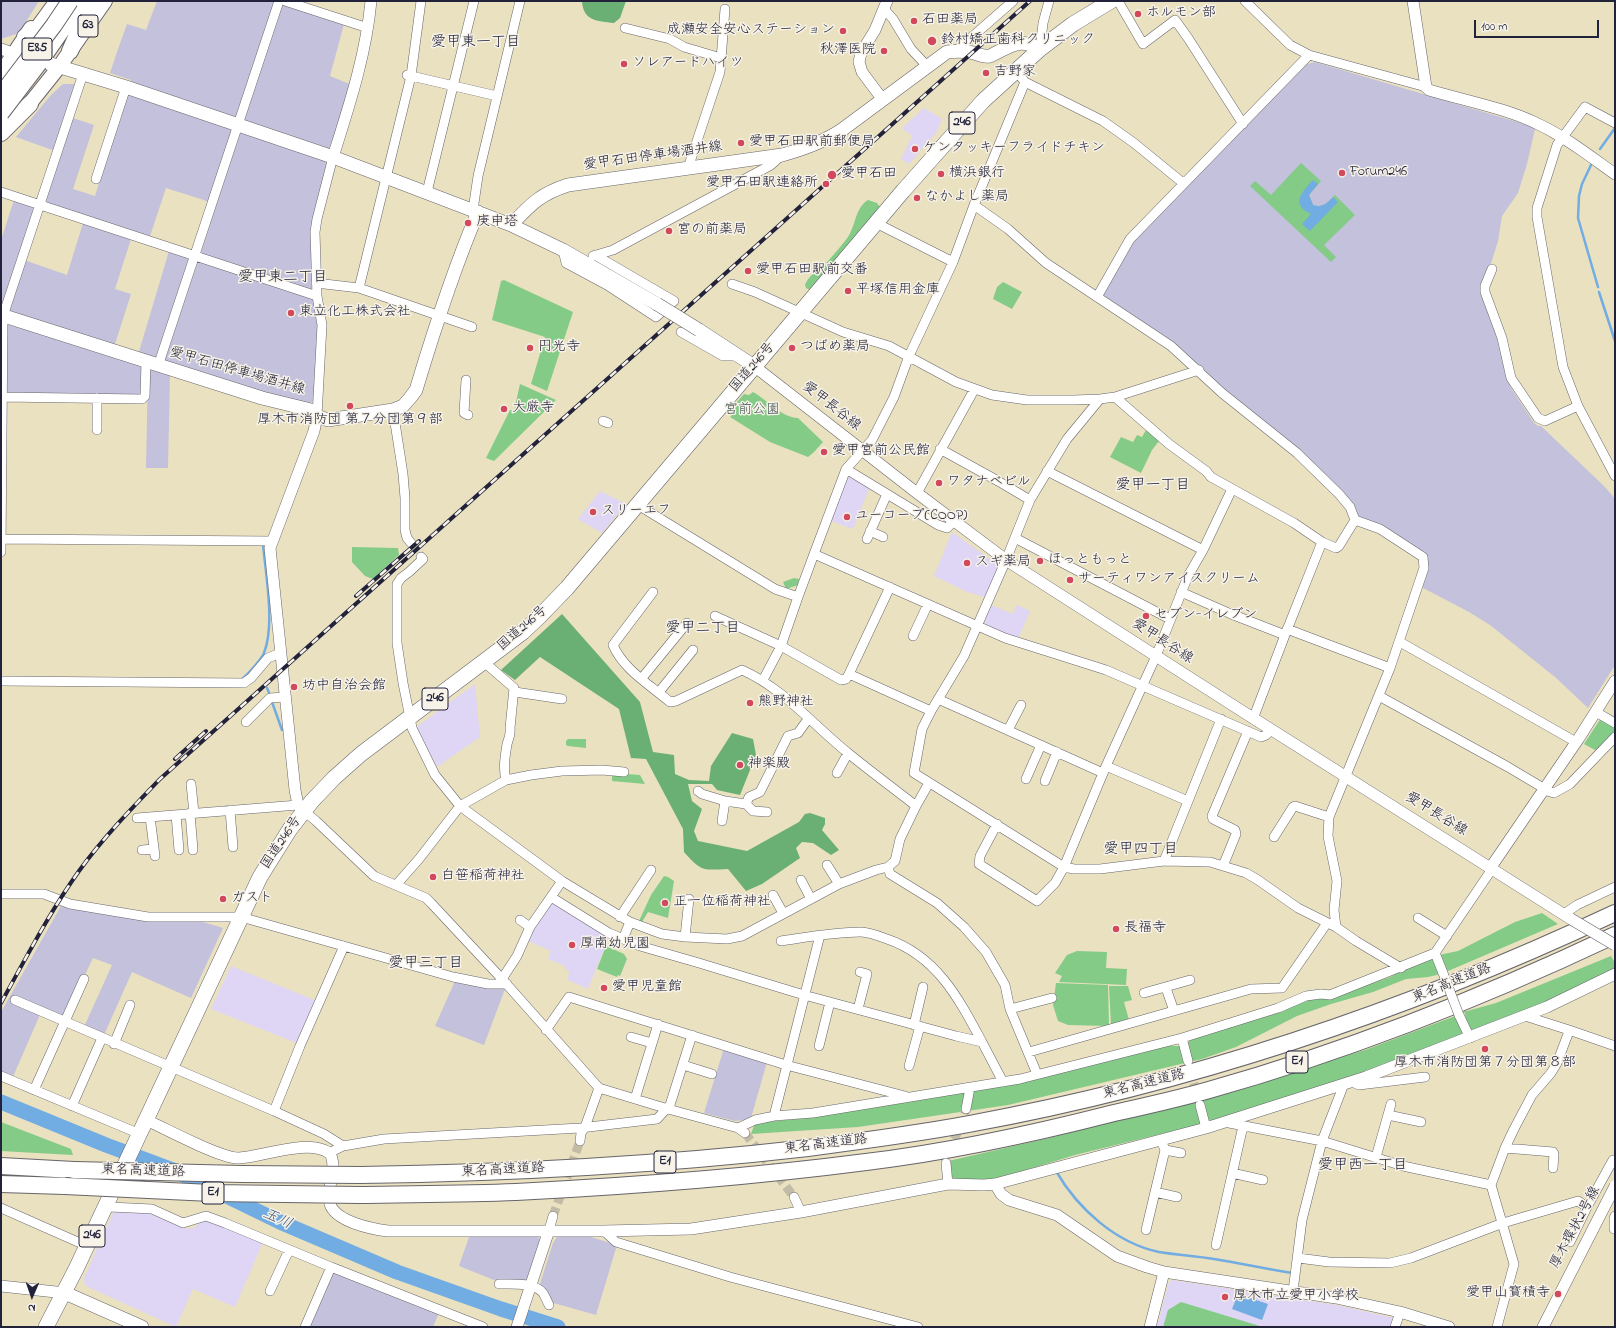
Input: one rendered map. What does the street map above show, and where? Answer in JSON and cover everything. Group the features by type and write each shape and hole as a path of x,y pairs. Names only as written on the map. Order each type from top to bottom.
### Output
{"highway":[{"path":"25,37 39,27 58,1"},
{"name":"E85","path":"1,95 54,25 70,1"},
{"name":"E85","path":"1,113 23,85 82,1"},
{"path":"70,51 94,1"},
{"name":"国道246号","path":"46,1327 87,1246 260,877 301,808 360,754 484,662 523,632 539,617 567,588 876,223 948,139 983,101 1020,76 1040,49 1073,24 1111,1"},
{"path":"1,134 30,104"},
{"name":"東名高速道路","path":"1,1166 242,1174 360,1175 518,1171 702,1159 873,1140 968,1125 1060,1106 1202,1070 1271,1050 1418,998 1503,963 1615,913"},
{"name":"東名高速道路","path":"1,1184 212,1193 360,1195 550,1190 617,1186 756,1174 868,1162 1017,1137 1207,1090 1361,1041 1449,1007 1615,935"}],"main road":[{"path":"1,73 15,54 48,1"},
{"name":"63","path":"1,139 59,67 105,1"},
{"path":"956,51 985,56 1022,42 1040,49"},
{"name":"愛甲石田停車場酒井線","path":"511,225 529,205 545,194 568,185 782,155 803,149 825,140 843,129 947,52 956,51"},
{"path":"15,54 126,87 333,157 511,225 563,250 657,304 754,366"},
{"name":"愛甲石田停車場酒井線","path":"2,316 262,398 311,410 317,416 328,420 392,410 403,406 416,390 439,315 475,211"},
{"path":"64,1293 142,1327"}],"street":[{"path":"2,397 144,398 152,364 195,256 278,1"},
{"path":"285,1 368,28"},
{"path":"301,808 285,697 270,548 314,431 317,416 322,330 316,283 315,232 333,157 358,74 368,28 371,1"},
{"path":"359,288 387,177 408,76 421,1"},
{"path":"427,192 474,1"},
{"path":"475,211 478,176 520,1"},
{"path":"956,51 1013,1"},
{"path":"1040,49 1043,23 1049,1"},
{"path":"1118,1 1143,44 1175,20 1243,124"},
{"path":"1245,1 1290,44 1310,55 1426,87 1429,90 1519,116 1542,126 1615,174"},
{"path":"1413,1 1426,87"},
{"path":"885,5 911,49 927,66"},
{"path":"883,100 862,72 859,62 861,53 875,30 885,5"},
{"path":"688,168 720,72 725,9"},
{"path":"631,28 670,39 684,47 721,58"},
{"path":"1,50 15,54"},
{"path":"1096,297 1130,239 1183,183 1310,55"},
{"path":"1,552 2,316 83,74"},
{"path":"408,76 497,96"},
{"path":"763,680 781,646 846,469 872,440 894,397 909,356 953,262 1020,76 1103,121 1134,143 1183,183"},
{"path":"96,173 109,131 126,87"},
{"path":"1615,123 1585,107 1561,138 1554,152 1537,208 1537,217 1563,367 1578,406 1615,476"},
{"path":"583,262 595,255 613,250 771,165 782,155"},
{"path":"1,192 317,296"},
{"path":"974,205 1008,229 1046,263 1171,346 1199,370 1222,393 1297,453 1339,494 1350,507 1355,520 1380,529 1423,556 1424,568 1400,642 1328,817 1328,836 1337,881 1334,910 1336,927"},
{"path":"876,223 953,262"},
{"path":"563,250 566,263 607,286 656,317 674,301 595,255"},
{"path":"1492,269 1485,286 1485,292 1502,338 1511,378 1515,385 1538,418 1541,420 1545,421 1578,406"},
{"path":"316,283 359,288 472,327"},
{"path":"732,284 755,292 844,332 889,346 956,382 974,390 992,395 1027,400 1100,399 1114,397 1199,370"},
{"path":"681,332 723,356 739,356"},
{"name":"愛甲長谷線","path":"754,366 917,493 1006,560 1253,718 1615,945"},
{"path":"466,380 464,413 468,414"},
{"path":"917,493 974,390"},
{"path":"1114,397 1169,444 1211,476 1266,507 1322,542 1336,548 1339,546 1355,520"},
{"path":"97,430 98,398"},
{"path":"1100,399 1067,439 1030,500 1006,560 964,656 922,729 914,773 1064,866 1074,869 1100,869 1164,861 1210,862 1246,873 1298,908 1336,927 1401,968"},
{"path":"392,410 403,474 405,530 407,538 411,543"},
{"path":"940,449 1030,500"},
{"path":"846,469 938,525 947,528 954,521"},
{"path":"1047,470 1203,550"},
{"path":"997,824 980,856 979,864 1037,901 1055,883 1064,866 1156,656 1188,576 1203,550 1232,489"},
{"path":"883,537 869,535 887,494"},
{"path":"638,505 775,589 798,597"},
{"path":"1015,538 1170,619"},
{"path":"1,539 272,541"},
{"path":"1253,718 1322,542"},
{"path":"814,554 1006,638 1106,670 1261,737 1272,730"},
{"path":"421,556 423,559 401,578 397,584 398,643 412,728 435,775 460,806 562,881 630,922 662,934 685,938 727,939 742,936 839,884 888,867 895,861 900,839 929,783"},
{"path":"714,616 735,622 841,680 846,679 849,674 890,587"},
{"path":"653,592 613,645 618,655 627,666 670,702 676,701 742,670 763,680 792,703 848,753 916,806"},
{"path":"1181,592 1231,614 1390,668"},
{"path":"913,636 928,604"},
{"path":"642,678 666,641 687,623"},
{"path":"1400,642 1576,742"},
{"path":"659,692 693,650"},
{"path":"1,681 244,683 251,678 268,658 280,653"},
{"path":"484,662 512,685 515,692 512,710 511,734 508,739 504,769 506,780"},
{"path":"849,674 931,711"},
{"path":"137,818 230,810 301,808 316,820 374,876 426,898 505,982 599,1088 741,1130 755,1120 774,1116 813,1113 1004,1082 1182,1038 1286,1005 1306,996 1321,994 1330,995 1401,968 1403,965 1435,953 1490,872 1491,867 1596,712 1615,681"},
{"path":"515,692 559,696"},
{"path":"1378,696 1508,767 1544,790 1554,793 1570,784 1615,737"},
{"path":"246,722 270,698 285,697"},
{"path":"938,699 1058,752 1188,801"},
{"path":"1008,730 1021,705"},
{"path":"1596,712 1615,722"},
{"path":"746,804 750,796 760,792 788,736 798,733 808,718"},
{"path":"1164,861 1221,719"},
{"path":"1223,866 1236,834 1235,830 1213,819 1212,816 1248,731"},
{"path":"1029,774 1041,745"},
{"path":"1047,778 1058,752"},
{"path":"837,773 848,753"},
{"path":"396,885 460,806 506,780 562,771 602,770 624,772"},
{"path":"190,789 194,850"},
{"path":"698,791 725,801 746,804 753,811 767,812"},
{"path":"722,821 725,801"},
{"path":"1274,833 1288,809 1295,806 1328,817"},
{"path":"230,810 233,847"},
{"path":"176,815 179,850"},
{"path":"142,850 154,853 150,817"},
{"path":"827,865 839,884"},
{"path":"888,867 890,874 937,903 964,927 986,952 1005,985 1010,1008 1037,1074"},
{"path":"620,917 651,870"},
{"path":"801,880 811,899"},
{"path":"505,982 530,927 562,881"},
{"path":"1568,916 1577,905 1615,887"},
{"path":"1,894 44,894 70,904 148,917 241,917 453,977 488,984 505,982"},
{"path":"774,895 783,913"},
{"path":"551,897 609,934 640,946 804,995 982,1042"},
{"path":"685,938 689,899"},
{"path":"1418,918 1447,936"},
{"path":"520,920 530,927"},
{"path":"623,939 630,922"},
{"path":"1280,990 1327,923"},
{"path":"782,941 820,935 863,932 895,942 912,950 926,960 955,993 1004,1082"},
{"path":"774,1116 820,935"},
{"path":"274,1112 300,1046 344,946"},
{"path":"1435,953 1459,1015 1470,1038"},
{"path":"858,1009 867,974"},
{"path":"146,1120 229,1158 247,1158 296,1148 320,1149 329,1153 332,1157 333,1164 330,1203 334,1211 359,1225 388,1231 604,1231 691,1229 801,1212 948,1184 995,1184 1163,1145 1206,1128 1348,1083 1470,1038 1547,1007 1615,974"},
{"path":"1144,993 1190,980"},
{"path":"34,1090 64,1022 84,983"},
{"path":"909,1066 923,987"},
{"path":"1166,988 1174,1011"},
{"path":"1029,1052 1251,990 1280,990"},
{"path":"1280,990 1286,1005"},
{"path":"546,1030 568,997 786,1064 908,1097"},
{"path":"1010,1008 1052,998"},
{"path":"15,1000 35,1013 64,1022 274,1112 324,1134 343,1146"},
{"path":"818,1046 830,1002"},
{"path":"114,1044 130,1005"},
{"path":"1525,1016 1615,1046"},
{"path":"635,1099 658,1024"},
{"path":"1497,1327 1514,1264 1491,1185 1505,1148 1532,1095 1557,1063 1569,1030"},
{"path":"329,1153 343,1146 384,1139 461,1136 585,1127 657,1119 668,1109 692,1036"},
{"path":"631,1037 652,1043"},
{"path":"72,1106 102,1038"},
{"path":"1182,1038 1188,1061"},
{"path":"683,1064 712,1074"},
{"path":"1,1076 139,1136"},
{"path":"1348,1083 1359,1085 1420,1079"},
{"path":"1294,1291 1302,1220 1322,1141 1348,1083"},
{"path":"580,1141 581,1133 585,1127 599,1088"},
{"path":"966,1109 970,1088"},
{"path":"1376,1157 1391,1104"},
{"path":"1200,1105 1206,1128"},
{"path":"1388,1115 1416,1124"},
{"path":"1224,1122 1322,1141 1418,1169 1491,1185"},
{"path":"1216,1245 1243,1126"},
{"path":"1163,1145 1181,1153"},
{"path":"1146,1230 1155,1192 1163,1145"},
{"path":"1505,1148 1553,1152 1553,1168"},
{"path":"1570,1242 1613,1160"},
{"path":"946,1162 948,1184"},
{"path":"1232,1173 1257,1182"},
{"path":"1601,1182 1615,1187"},
{"path":"995,1184 1001,1194 1009,1200 1058,1215 1117,1256 1147,1267 1164,1272 1294,1291 1400,1312 1449,1327"},
{"name":"厚木環状2号線","path":"1543,1327 1615,1187"},
{"path":"1155,1192 1177,1197"},
{"path":"794,1197 801,1212"},
{"path":"1298,1258 1329,1262 1390,1263 1411,1258 1503,1224 1578,1201 1587,1207"},
{"path":"103,1212 110,1207 152,1209 182,1223 206,1216 331,1268 483,1327"},
{"path":"1,1208 87,1246"},
{"path":"517,1327 553,1216"},
{"path":"1614,1230 1615,1216"},
{"path":"604,1231 616,1242 730,1277 918,1327"},
{"path":"270,1291 289,1250"},
{"path":"305,1327 331,1268"},
{"path":"1150,1327 1164,1272"},
{"path":"499,1284 523,1284 530,1288 542,1291 549,1304"},
{"path":"1,1286 64,1293"},
{"path":"1395,1327 1400,1312"}],"shaded area":[{"path":"1,1 39,1 19,33 1,39"},
{"path":"157,1 276,1 344,24 330,76 352,85 325,161 327,165 313,220 311,274 314,300 319,322 315,400 305,406 162,362 198,262 216,204 166,188 149,239 41,204 70,117 94,125 73,189 95,196 131,80 110,73 127,24 146,30"},
{"path":"1315,62 1531,126 1535,129 1527,164 1518,193 1502,216 1498,241 1488,273 1484,293 1511,388 1534,423 1541,426 1605,487 1615,499 1615,665 1588,708 1555,677 1490,625 1420,586 1425,556 1359,520 1297,450 1102,295 1132,242 1307,64"},
{"path":"63,84 76,84 55,151 16,137 51,95"},
{"path":"924,108 942,119 936,133 909,164 901,159 912,136 902,128"},
{"path":"14,200 34,206 35,210 1,311 1,240"},
{"path":"83,223 131,239 115,289 131,294 114,347 7,312 24,260 67,275"},
{"path":"169,251 189,257 191,261 158,361 138,355"},
{"path":"6,323 144,367 140,397 5,396"},
{"path":"148,367 170,375 168,468 146,468"},
{"path":"851,475 870,486 853,529 831,521 847,476"},
{"path":"600,491 626,504 602,533 578,519"},
{"name":"スギ薬局","path":"952,532 1001,567 988,598 967,592 934,576"},
{"name":"スギ薬局","path":"991,605 1013,614 1017,605 1030,611 1018,639 987,627 984,622"},
{"path":"475,684 480,737 437,767 417,728"},
{"name":"厚南幼児園","path":"555,902 609,937 588,989 568,980 569,972 563,965 548,959 551,951 526,940 551,903"},
{"path":"61,906 146,920 203,922 223,928 191,998 132,972 104,1035 84,1027 112,965 93,958 64,1019 42,1010 12,1079 1,1074 1,1012"},
{"path":"231,966 317,1001 299,1044 211,1009"},
{"path":"455,981 505,989 484,1045 435,1026"},
{"path":"724,1048 767,1062 751,1118 735,1121 704,1113"},
{"path":"117,1211 149,1212 188,1229 196,1227 198,1222 204,1220 263,1242 235,1307 193,1289 176,1327 86,1286 83,1280 113,1213"},
{"path":"536,1236 541,1242 526,1283 499,1282 459,1266 469,1237"},
{"path":"557,1237 591,1237 617,1245 596,1315 550,1302 539,1287 553,1243"},
{"path":"332,1272 439,1313 433,1327 307,1327"},
{"name":"厚木市立愛甲小学校","path":"1172,1280 1336,1305 1394,1318 1391,1327 1157,1327 1169,1282"}],"green space":[{"path":"582,1 626,1 620,18 614,23 592,19 585,13"},
{"path":"1301,163 1321,181 1309,195 1313,205 1323,205 1335,195 1355,215 1324,245 1336,257 1331,262 1250,186 1255,181 1271,195"},
{"path":"868,200 877,203 880,207 810,290 806,288 805,285 809,278 828,261 848,237 858,212"},
{"path":"504,280 573,312 547,391 531,384 545,337 492,320 501,281"},
{"path":"1003,282 1022,292 1012,309 993,299 997,287"},
{"path":"520,384 556,400 494,461 486,458 510,410 514,411"},
{"name":"宮前公園","path":"753,392 786,415 798,418 823,442 808,457 770,442 730,417 734,413 730,410 744,394 749,395"},
{"path":"1146,430 1159,441 1152,450 1141,473 1110,457 1121,437 1133,442 1137,435 1142,437"},
{"path":"352,547 398,548 399,555 373,579 365,576 352,562"},
{"path":"794,578 799,579 798,585 786,589 783,582"},
{"path":"562,614 640,702 653,752 674,755 675,774 689,780 709,781 711,766 732,733 753,739 756,755 740,795 717,790 712,784 688,784 692,801 702,809 694,831 698,841 747,851 799,822 805,814 810,813 825,818 825,824 822,830 839,850 831,855 813,843 802,842 796,848 800,858 762,884 746,891 728,869 707,869 695,863 684,852 683,829 646,759 631,758 619,709 540,657 515,680 501,670"},
{"path":"1601,718 1615,726 1615,732 1600,749 1595,750 1584,744"},
{"path":"568,739 586,739 586,748 566,745 566,741"},
{"path":"612,773 640,775 645,784 612,781"},
{"path":"664,876 674,881 668,918 648,912 642,922 639,921 651,895"},
{"path":"1542,913 1558,924 1441,974 1406,979 1373,992 1331,1004 1297,1016 1236,1047 1202,1059 1008,1105 858,1127 751,1134 755,1123 816,1117 1160,1046 1184,1046 1192,1039 1284,1011 1306,998 1330,998 1390,977 1409,966 1434,956 1458,951 1515,922"},
{"path":"606,946 624,954 627,959 620,976 618,975 617,977 597,969"},
{"path":"1077,951 1107,952 1106,968 1127,969 1126,985 1059,982 1062,976 1055,973 1067,955"},
{"path":"1611,956 1615,963 1615,969 1540,1005 1464,1035 1344,1079 1215,1122 1205,1118 1201,1124 1075,1155 997,1179 953,1180 948,1161 1049,1138 1194,1101 1365,1050 1458,1015 1467,1022 1464,1011 1496,1003"},
{"path":"1056,983 1108,985 1109,1026 1068,1025 1058,1021 1053,1005"},
{"path":"1109,986 1128,986 1132,1000 1124,1002 1129,1020 1111,1025"},
{"path":"1,1122 71,1149 73,1155 1,1151"},
{"path":"1181,1302 1263,1327 1163,1327 1168,1310"}],"water":[{"path":"1313,180 1318,184 1309,195 1313,205 1324,205 1333,197 1338,202 1310,231 1302,224 1311,214 1301,206 1300,198 1302,193"},
{"path":"1238,1294 1268,1304 1262,1320 1232,1309"}],"waterway":[{"path":"1600,149 1615,128"},
{"path":"1591,165 1582,184 1579,196 1578,218 1598,287"},
{"path":"1599,292 1615,341"},
{"path":"242,679 251,671 260,659 264,653 267,642 269,629 269,600 263,545"},
{"path":"267,688 270,695"},
{"path":"272,702 282,730"},
{"name":"玉川","path":"1,1102 106,1145 173,1170 280,1222 397,1272 501,1309 558,1327"},
{"path":"1056,1171 1075,1198 1087,1211 1113,1232 1128,1241 1159,1252 1214,1259 1292,1273"}],"tunnel":[{"path":"411,543 421,557"},
{"path":"1190,1070 1198,1098"},
{"path":"950,1152 966,1109"},
{"path":"745,1133 794,1197"},
{"path":"553,1216 580,1141"}],"railway":[{"path":"1,1003 48,919 79,871 128,812 160,779 1030,1"},
{"path":"356,596 419,541"},
{"path":"175,759 206,731"}],"place":[{"name":"ホルモン部","path":"1138,14"},
{"name":"石田薬局","path":"914,21"},
{"name":"成瀬安全安心ステーション","path":"843,31"},
{"name":"鈴村矯正歯科クリニック","path":"932,41"},
{"name":"秋澤医院","path":"884,51"},
{"name":"ソレアードハイツ","path":"624,64"},
{"name":"吉野家","path":"986,73"},
{"name":"愛甲石田駅前郵便局","path":"741,143"},
{"name":"ケンタッキーフライドチキン","path":"915,149"},
{"name":"Forum246","path":"1342,173"},
{"name":"横浜銀行","path":"941,174"},
{"name":"愛甲石田","path":"832,175"},
{"name":"愛甲石田駅連絡所","path":"826,184"},
{"name":"なかよし薬局","path":"917,198"},
{"name":"庚申塔","path":"468,223"},
{"name":"宮の前薬局","path":"669,231"},
{"name":"愛甲石田駅前交番","path":"748,271"},
{"name":"平塚信用金庫","path":"848,291"},
{"name":"東立化工株式会社","path":"291,313"},
{"name":"円光寺","path":"530,348"},
{"name":"つばめ薬局","path":"792,348"},
{"name":"厚木市消防団 第７分団第９部","path":"350,406"},
{"name":"大厳寺","path":"504,409"},
{"name":"愛甲宮前公民館","path":"824,452"},
{"name":"ワタナベビル","path":"939,483"},
{"name":"スリーエフ","path":"593,512"},
{"name":"ユーコープ(COOP)","path":"847,517"},
{"name":"ほっともっと","path":"1040,561"},
{"name":"スギ薬局","path":"967,563"},
{"name":"サーティワンアイスクリーム","path":"1070,580"},
{"name":"セブン-イレブン","path":"1146,616"},
{"name":"坊中自治会館","path":"294,687"},
{"name":"熊野神社","path":"750,703"},
{"name":"神楽殿","path":"740,765"},
{"name":"白笹稲荷神社","path":"433,877"},
{"name":"ガスト","path":"223,899"},
{"name":"正一位稲荷神社","path":"665,903"},
{"name":"長福寺","path":"1116,929"},
{"name":"厚南幼児園","path":"572,945"},
{"name":"愛甲児童館","path":"604,988"},
{"name":"厚木市消防団第７分団第８部","path":"1485,1049"},
{"name":"愛甲山寳積寺","path":"1558,1294"},
{"name":"厚木市立愛甲小学校","path":"1225,1297"}],"district":[{"name":"愛甲東一丁目","path":"476,44"},
{"name":"愛甲東二丁目","path":"283,279"},
{"name":"愛甲一丁目","path":"1153,487"},
{"name":"愛甲二丁目","path":"703,630"},
{"name":"愛甲四丁目","path":"1141,851"},
{"name":"愛甲三丁目","path":"426,965"},
{"name":"愛甲西一丁目","path":"1363,1167"}]}
